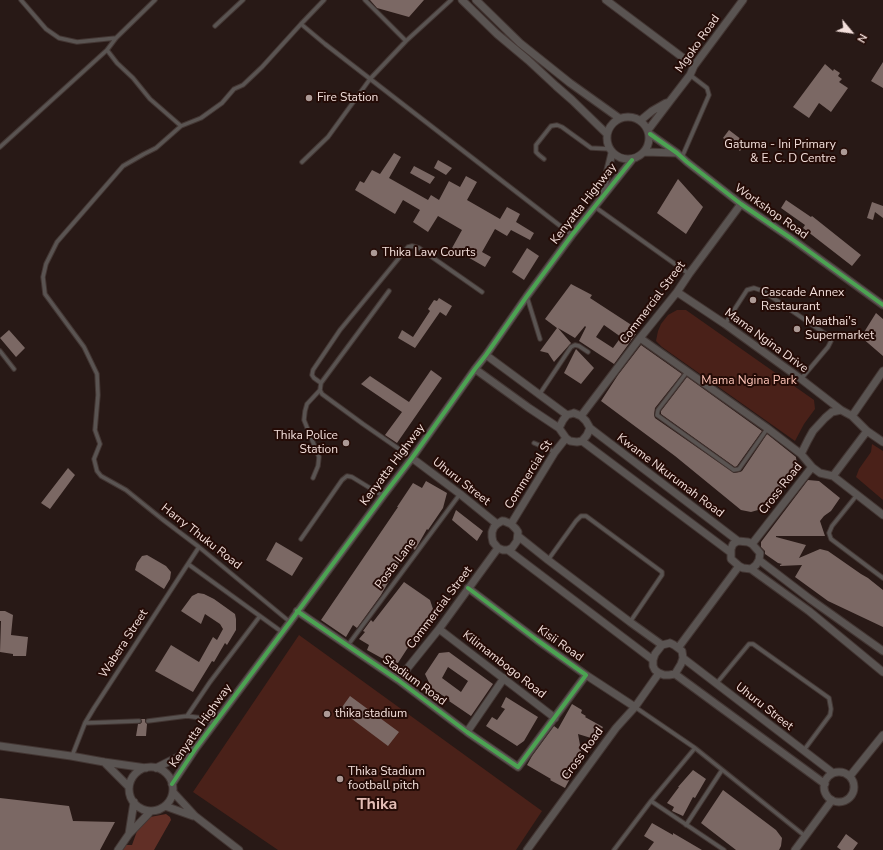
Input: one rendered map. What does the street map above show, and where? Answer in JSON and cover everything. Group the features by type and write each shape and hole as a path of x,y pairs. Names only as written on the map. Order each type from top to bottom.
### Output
{"street":[{"path":"462,0 497,34 572,100 607,134"},
{"path":"476,0 520,43 570,83 619,118"},
{"path":"606,0 694,66"},
{"name":"Mgoko Road","path":"649,132 690,75 694,66 743,0"},
{"name":"Mgoko Road","path":"641,120 652,111 670,101"},
{"path":"630,116 641,120 645,125 649,132 649,144 645,152 632,160 621,159 611,151 607,144 607,134 611,125 619,118 630,116"},
{"name":"Workshop Road","path":"649,132 742,204 883,305"},
{"name":"Kenyatta Highway","path":"602,198 611,151"},
{"path":"645,152 680,155"},
{"name":"Kenyatta Highway","path":"173,788 196,748 214,723 412,458 572,234 632,160"},
{"name":"Commercial Street","path":"582,416 742,204"},
{"name":"Mama Ngina Drive","path":"677,292 802,379 841,410 852,416 867,431 883,442"},
{"path":"640,338 767,428 801,454 812,467 820,472 833,476 883,515"},
{"path":"486,355 567,415"},
{"path":"475,369 559,428 570,441 582,441 590,428 582,416 574,413 567,415 559,428"},
{"path":"852,416 883,371"},
{"path":"801,454 813,431 832,412 841,410"},
{"name":"Kwame Nkurumah Road","path":"590,428 738,541"},
{"path":"833,476 867,431"},
{"name":"Commercial St","path":"511,524 555,452 566,438"},
{"name":"Kwame Nkurumah Road","path":"582,441 730,552"},
{"name":"Uhuru Street","path":"412,458 497,524"},
{"name":"Cross Road","path":"752,544 812,467"},
{"path":"508,550 517,541 518,532 511,524 502,521 497,524 492,532 494,542 498,548 508,550 653,660"},
{"path":"518,536 662,645"},
{"path":"751,569 759,560 760,553 752,544 738,541 733,544 730,552 731,559 738,566 751,569 809,611 883,672"},
{"name":"Commercial Street","path":"398,680 439,629 498,548"},
{"path":"759,560 810,600 883,650"},
{"path":"678,648 738,566"},
{"name":"Kisii Road","path":"468,588 586,675 518,767"},
{"name":"Stadium Road","path":"297,612 398,680 467,732 518,767"},
{"name":"Kilimambogo Road","path":"439,629 555,718"},
{"path":"670,643 674,644 682,651 683,658 681,664 675,674 669,676 655,670 653,660 655,654 662,645 670,643"},
{"name":"Uhuru Street","path":"683,658 833,773"},
{"name":"Cross Road","path":"527,850 616,728 635,706 659,673"},
{"name":"Uhuru Street","path":"675,674 825,784"},
{"path":"586,675 635,706"},
{"path":"467,732 504,678"},
{"path":"850,776 883,736"},
{"path":"0,746 146,768 156,768 165,772 171,779 173,788 172,796 168,804 157,811 140,808 130,795 129,787 132,779 137,773 146,768"},
{"name":"Kenyatta Highway","path":"156,768 196,748"},
{"path":"104,762 129,787"},
{"path":"842,772 850,776 854,785 852,794 846,800 837,801 832,800 826,793 825,784 829,776 833,773 842,772"},
{"path":"173,788 195,816 239,850"},
{"path":"795,850 832,800"},
{"path":"129,834 134,802"},
{"path":"165,806 195,816"},
{"path":"118,850 129,834 151,811"}],"lane":[{"path":"21,0 46,29 59,38 77,42 116,38"},
{"path":"0,147 107,50 116,38 155,0"},
{"path":"215,26 243,0"},
{"path":"107,50 150,99 181,126 201,118 222,102 234,89 243,85 262,67 324,0"},
{"path":"365,0 406,41"},
{"path":"302,162 328,136 370,79 406,41 451,0"},
{"path":"301,24 370,79 572,234"},
{"path":"680,155 709,95 707,88 690,75"},
{"path":"544,159 538,156 536,152 536,145 552,126 557,125 562,126 591,148 611,151"},
{"name":"Harry Thuku Road","path":"181,126 156,148 123,166 57,242 46,264 43,277 45,294 84,346 97,374 98,395 95,430 100,444 94,460 97,471 101,476 126,490 199,547 290,622"},
{"path":"595,207 689,274"},
{"path":"321,383 312,375 313,370 340,330 408,248 412,246 419,248 482,292"},
{"path":"725,324 747,290 754,288 763,291 830,337 831,342 828,347 802,379"},
{"path":"313,478 318,466 319,457 304,420 307,404 320,390 321,383 389,292"},
{"path":"527,296 540,339"},
{"path":"539,395 571,347 575,345 579,346 588,352"},
{"path":"0,351 14,369"},
{"path":"687,372 658,410 657,415 734,470 739,468 767,428"},
{"path":"320,390 322,394 412,458"},
{"path":"534,443 555,452"},
{"path":"301,539 342,480 347,476 352,477 383,496"},
{"name":"Posta Lane","path":"347,646 460,494"},
{"path":"856,494 832,526 829,533 831,539 883,578"},
{"path":"548,560 576,521 581,516 586,516 662,572 662,575 630,622"},
{"name":"Wabera Street","path":"72,756 85,723 94,708 199,547"},
{"path":"188,564 282,632"},
{"path":"187,716 210,682 260,616"},
{"path":"716,684 748,644 752,644 829,698 831,709 830,715 803,751"},
{"path":"635,706 695,748 805,836"},
{"path":"148,721 187,716 202,718 214,723"},
{"path":"85,723 138,721"},
{"path":"614,850 651,801 695,748"},
{"path":"686,825 722,770"},
{"path":"651,801 723,850"}],"green space":[{"name":"Mama Ngina Park","path":"677,310 686,310 814,400 815,409 804,424 795,441 662,347 656,341 661,324 668,315"},
{"path":"872,444 883,451 883,500 856,477 859,469 871,452"},
{"name":"thika stadium","path":"299,635 542,811 516,850 278,850 193,792"}],"shaded area":[{"path":"166,814 171,820 154,850 121,850 124,845 132,845 137,831 150,817"}],"building":[{"path":"370,0 424,0 409,17 377,8"},
{"path":"883,62 883,88 871,81"},
{"path":"825,64 833,71 834,69 840,73 838,76 842,79 839,82 848,88 831,112 819,103 809,118 793,107"},
{"path":"729,130 746,143 740,151 723,138"},
{"path":"394,153 401,157 389,178 428,200 431,195 439,200 449,181 460,187 466,176 477,182 467,200 500,219 507,207 520,214 516,222 534,233 530,240 511,230 507,236 495,229 482,252 491,257 485,267 452,248 462,230 438,216 428,232 413,222 420,210 403,200 395,214 355,190 360,181 364,183 372,170 380,174"},
{"path":"438,160 452,168 446,175 434,168"},
{"path":"414,166 435,177 430,184 410,173"},
{"path":"678,179 703,207 686,234 657,213"},
{"path":"786,200 811,217 812,216 861,255 852,266 803,228 805,225 781,208"},
{"path":"872,202 883,206 883,218 875,212 873,220 867,218"},
{"path":"527,248 539,256 524,280 512,272"},
{"path":"571,284 592,295 590,298 633,326 630,330 636,334 614,364 579,341 586,327 585,326 575,338 558,328 571,343 554,362 548,353 540,351 557,328 545,319","holes":["604,325 621,337 613,348 596,337"]},
{"path":"439,298 452,306 446,316 440,312 415,348 398,338 402,330 413,337 430,311 428,309 434,300 437,301"},
{"path":"876,313 883,319 883,356 861,337"},
{"path":"9,330 25,348 16,357 0,338"},
{"path":"641,345 682,374 655,408 655,418 734,473 742,471 767,434 796,457 799,473 758,510 751,512 741,510 675,456 601,401 618,375"},
{"path":"576,349 594,368 581,384 564,373"},
{"path":"431,370 442,378 397,443 385,435 402,412 361,384 370,376 409,402"},
{"path":"687,377 762,431 737,466 735,467 661,414 661,411"},
{"path":"68,468 75,475 50,509 41,503"},
{"path":"808,480 819,481 840,498 831,511 820,521 825,536 776,537 806,545 799,558 820,549 828,551 883,590 883,627 828,601 795,577 802,565 780,566 782,564 765,554 765,551 761,547 761,542"},
{"path":"426,481 447,493 443,508 428,530 427,529 415,550 409,546 381,595 357,628 353,625 346,637 321,620 413,483 422,488"},
{"path":"456,510 483,531 477,541 452,520"},
{"path":"276,542 303,558 292,576 266,560"},
{"path":"147,555 166,566 171,572 170,579 164,589 135,570 137,563 142,556"},
{"path":"404,582 430,600 433,609 396,666 367,650 369,645 359,639 365,632 363,631 371,620 373,622"},
{"path":"198,593 214,599 235,614 236,630 227,645 225,643 214,662 212,661 193,692 155,671 171,645 199,662 213,637 217,640 223,629 220,624 205,614 201,624 181,611 192,596"},
{"path":"0,611 5,611 13,615 11,635 28,637 26,656 13,656 13,654 0,652"},
{"path":"449,652 493,684 471,716 449,701 450,700 432,689 425,674 439,653","holes":["448,667 468,681 461,692 442,678"]},
{"path":"350,696 399,732 388,746 340,710"},
{"path":"506,697 538,717 524,741 517,746 486,726 492,717 497,720 505,709 501,707"},
{"path":"572,704 582,710 581,713 586,716 585,717 603,727 598,736 591,738 578,734 582,756 565,788 527,765 554,726 558,729"},
{"path":"141,719 145,719 147,724 146,736 136,736 138,724 142,722"},
{"path":"693,770 706,779 695,798 693,797 683,816 672,811 674,807 667,803 678,787"},
{"path":"723,790 776,830 782,838 779,850 736,850 701,823"},
{"path":"0,798 69,806 73,821 115,822 100,850 0,850"},
{"path":"652,823 702,850 648,850 654,842 644,836"},
{"path":"846,834 858,843 853,850 841,850 837,847"}],"cycle path":[{"path":"650,134 677,153 741,204 883,305"},
{"path":"172,784 196,748 412,458 527,296 572,235 632,160"},
{"path":"297,611 398,680 467,732 518,767 586,675 468,588"}],"place":[{"name":"Fire Station","path":"309,98"},
{"name":"Gatuma - Ini Primary & E. C. D Centre","path":"844,152"},
{"name":"Thika Law Courts","path":"374,253"},
{"name":"Cascade Annex Restaurant","path":"753,300"},
{"name":"Maathai's Supermarket","path":"797,329"},
{"name":"Thika Police Station","path":"346,443"},
{"name":"thika stadium","path":"327,714"},
{"name":"Thika Stadium football pitch","path":"340,779"}],"district":[{"name":"Thika","path":"377,805"}]}
